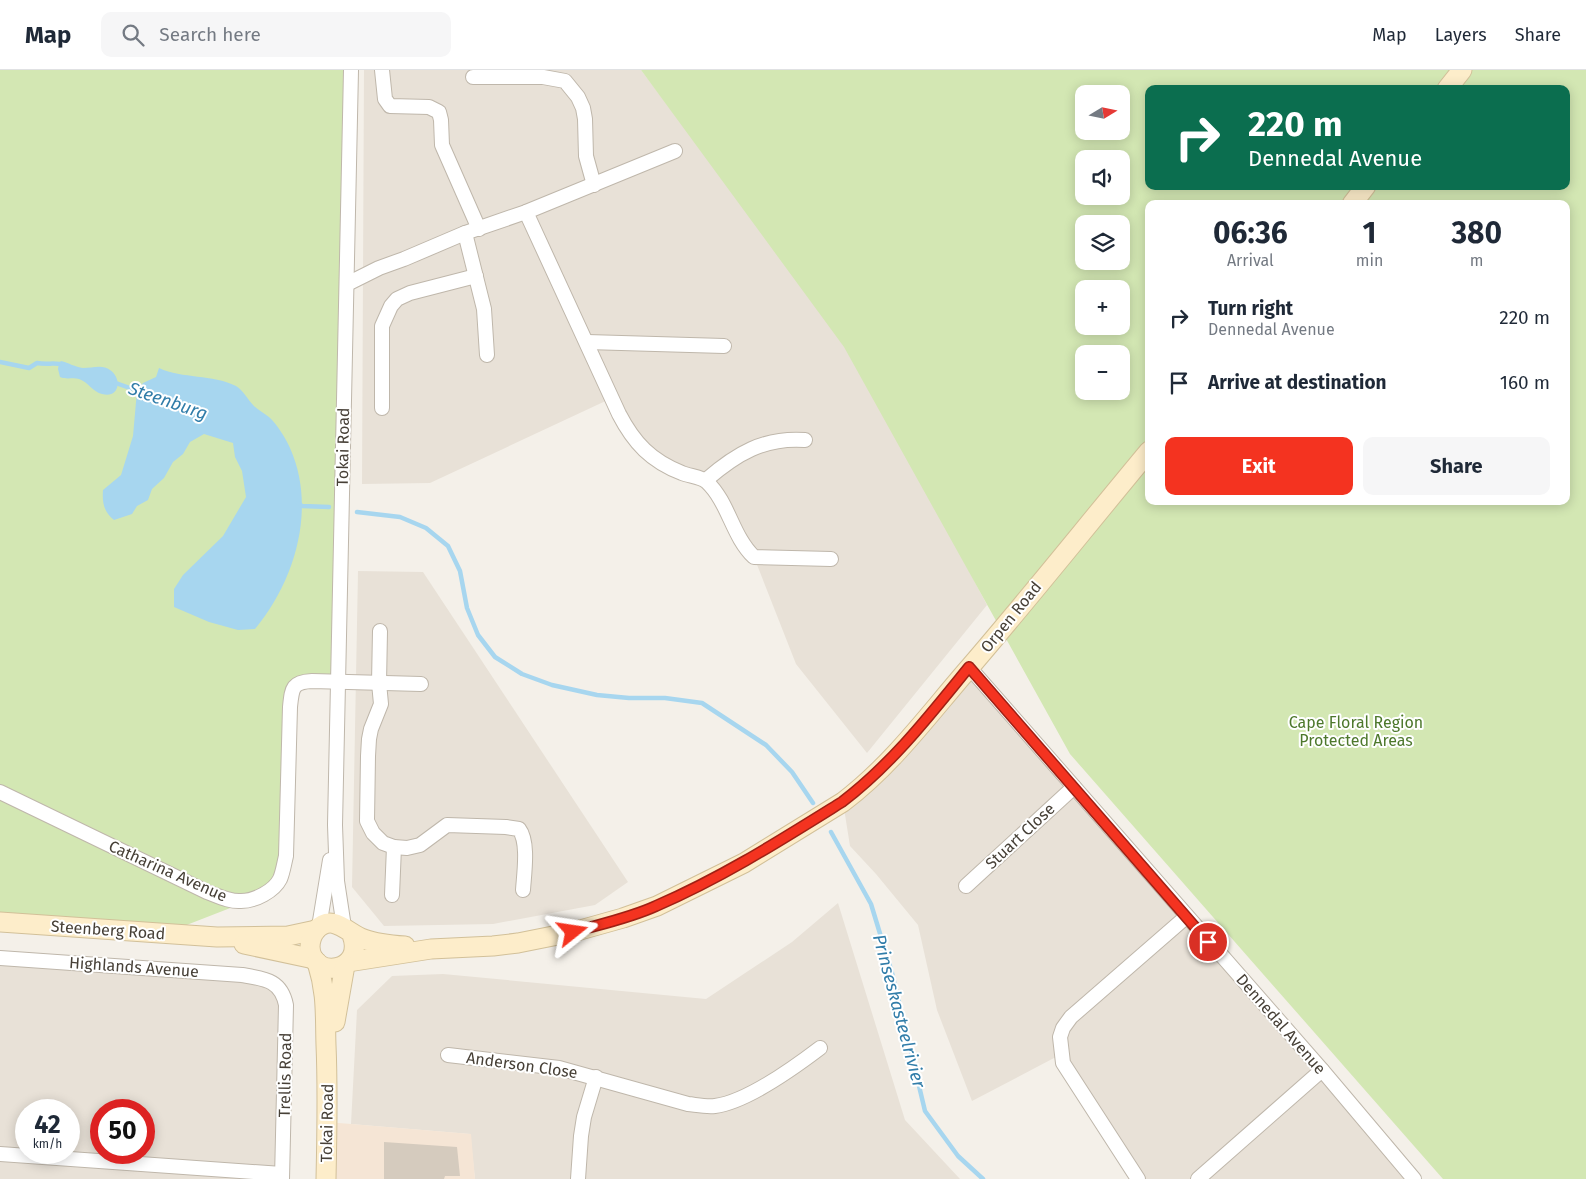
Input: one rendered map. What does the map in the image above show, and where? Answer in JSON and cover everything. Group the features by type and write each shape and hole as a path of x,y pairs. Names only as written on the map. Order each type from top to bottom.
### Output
{"main road":[{"path":"1450,85 1462,70"},
{"path":"1355,200 1363,190"},
{"name":"Orpen Road","path":"346,964 431,949 510,944 544,938 594,926 657,906 744,863 842,802 857,791 905,744 969,667 996,638 1145,456"},
{"name":"Steenberg Road","path":"0,922 216,937 288,936 318,929"},
{"path":"330,923 348,931 355,949 346,964 337,968 328,968 316,960 310,946 312,937 318,929 330,923"},
{"name":"Orpen Road","path":"348,931 378,943 431,949"},
{"name":"Steenberg Road","path":"216,937 316,960"},
{"name":"Tokai Road","path":"316,960 326,1000 328,1068 326,1179"},
{"name":"Tokai Road","path":"328,1068 346,964"}],"street":[{"name":"Tokai Road","path":"348,931 339,903 335,825 351,70"},
{"path":"382,70 385,99 390,106 429,107 438,112 441,120 442,146 472,231 476,276 484,310 487,355"},
{"path":"472,77 543,77 565,81 578,97 583,108 586,156 594,185"},
{"path":"347,284 379,268 526,212 675,151"},
{"path":"526,212 619,414 637,444 650,456 667,467 706,480 718,495 745,549 754,557 831,558"},
{"path":"382,408 382,326 392,306 398,299 410,293 476,276"},
{"path":"587,342 724,346"},
{"path":"706,480 732,460 766,443 789,439 805,440"},
{"path":"380,631 378,683 381,704 369,739 367,821 369,827 383,843 394,847 407,848 420,845 435,832 447,825 515,827 520,829 524,837 523,890"},
{"name":"Dennedal Avenue","path":"969,667 1322,1070 1414,1179"},
{"path":"338,681 421,684"},
{"name":"Catharina Avenue","path":"0,792 207,892 230,900 242,902 251,900 272,889 280,880 285,863 288,806 288,734 292,692 295,684 300,682 338,681"},
{"name":"Stuart Close","path":"966,886 1074,786"},
{"name":"Tokai Road","path":"318,929 335,825"},
{"path":"392,895 394,847"},
{"path":"1138,1179 1063,1063 1060,1038 1063,1028 1071,1017 1186,917"},
{"name":"Highlands Avenue","path":"0,958 242,975 267,980"},
{"name":"Trellis Road","path":"267,980 280,988 284,994 286,1005 282,1176"},
{"name":"Anderson Close","path":"448,1055 559,1068 688,1104 716,1106 754,1091 792,1069 820,1048"},
{"path":"1198,1179 1322,1070"},
{"name":"Anderson Close","path":"578,1179 580,1136 596,1077"},
{"path":"0,1154 282,1176"}],"shaded area":[{"path":"364,70 641,70 850,347 987,605 867,753 796,664 754,557 718,495 650,456 612,398 430,483 362,484"},
{"path":"358,571 423,572 628,882 595,905 493,924 384,926 352,887"},
{"path":"969,667 1414,1179 1138,1179 1062,1059 1054,1058 972,1101 937,1010 918,925 850,846 843,802"},
{"path":"838,903 905,1120 960,1179 475,1179 470,1134 351,1124 357,1010 392,976 443,974 706,999 792,942"},
{"path":"0,958 242,975 280,989 282,1179 0,1179"},
{"path":"327,1122 471,1134 475,1179 326,1179"}],"green space":[{"path":"0,70 352,70 338,681 292,692 279,880 261,896 166,933 0,919"},
{"name":"Cape Floral Region Protected Areas","path":"641,70 1586,70 1586,1179 1443,1179 1070,754 844,347"}],"water":[{"path":"61,361 83,368 107,368 117,378 118,383 115,391 108,395 102,394 79,379 60,377 58,369"},
{"path":"159,368 178,374 227,382 236,386 254,406 272,420 290,448 298,471 302,495 298,543 281,589 255,629 238,630 209,622 174,607 174,589 183,575 223,536 246,497 242,471 235,457 233,443 204,434 190,442 183,454 173,462 164,478 152,489 148,500 137,506 132,514 114,520 104,507 103,490 121,475 133,436 137,391 143,383 156,377"}],"building":[{"path":"384,1142 457,1147 460,1176 445,1176 444,1179 384,1179"}],"waterway":[{"name":"Steenburg","path":"0,362 29,368 37,363 63,365"},
{"name":"Steenburg","path":"113,382 141,392"},
{"name":"Prinseskasteelrivier","path":"298,503 302,506 329,507"},
{"name":"Prinseskasteelrivier","path":"357,512 400,517 426,528 448,546 460,571 467,608 478,635 495,657 522,674 552,685 597,695 629,698 665,698 702,703 766,745 792,772 813,803"},
{"name":"Prinseskasteelrivier","path":"831,832 871,904 892,973 925,1111 958,1156 983,1179"}],"route":[{"path":"573,932 657,906 744,863 842,802 857,791 905,744 969,667 1208,942"}]}
